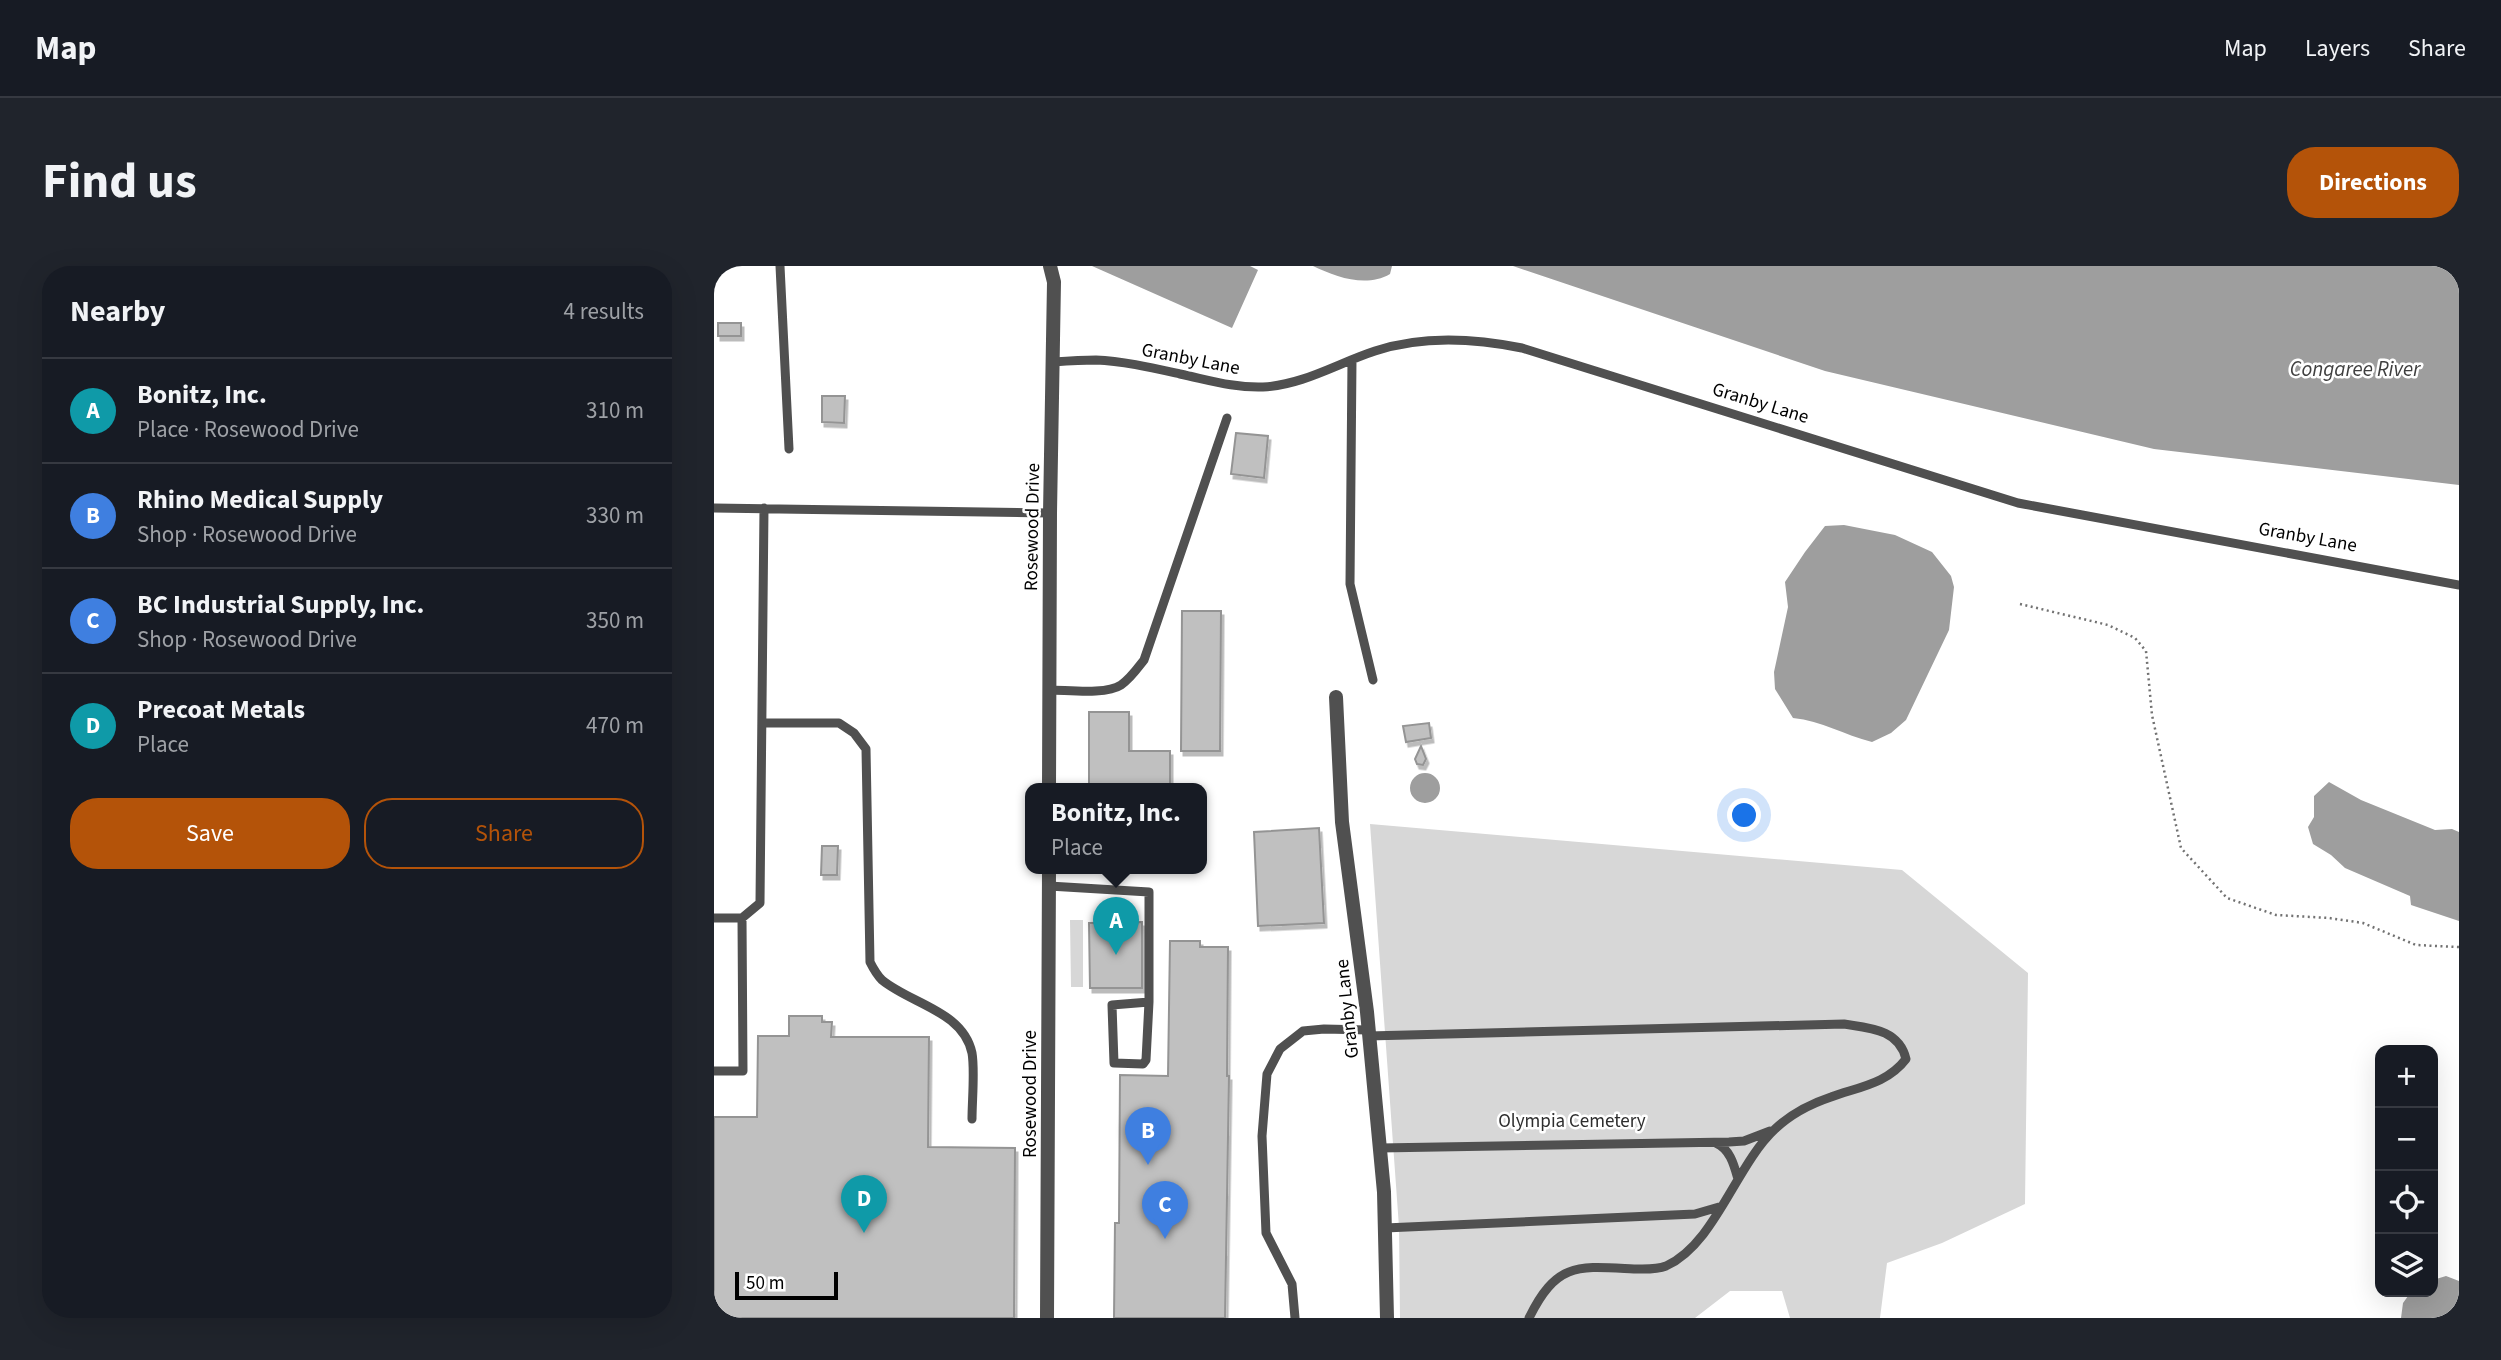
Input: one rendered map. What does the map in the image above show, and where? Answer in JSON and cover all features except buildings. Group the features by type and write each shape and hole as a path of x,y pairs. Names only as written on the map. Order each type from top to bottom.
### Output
{"street":[{"name":"Rosewood Drive","path":"1049,783 1054,282 1050,266"},
{"name":"Granby Lane","path":"1336,697 1342,822 1380,1149 1387,1318"},
{"name":"Rosewood Drive","path":"1047,1318 1049,874"}],"lane":[{"path":"780,266 789,450"},
{"name":"Granby Lane","path":"1053,362 1097,360 1243,388 1268,387 1294,382 1375,351 1428,340 1491,342 1522,348 2018,503 2459,585"},
{"path":"1352,360 1350,584 1373,680"},
{"path":"1049,690 1110,690 1130,677 1144,660 1227,418"},
{"path":"714,508 1050,513"},
{"path":"714,918 741,918 760,903 764,508"},
{"path":"763,723 839,723 854,733 866,749 870,962 880,979 911,999 936,1010 958,1026 972,1053 972,1119"},
{"path":"1049,886 1149,892 1149,1002 1145,1063 1114,1063 1112,1005 1149,1002"},
{"path":"714,1071 743,1071 741,918"},
{"path":"1295,1318 1292,1284 1266,1233 1262,1136 1267,1074 1280,1049 1303,1031 1368,1033 1844,1024 1882,1030 1896,1040 1906,1059 1885,1078 1808,1106 1766,1138 1692,1247 1665,1266 1651,1269 1591,1267 1567,1272 1549,1287 1529,1318"},
{"path":"1380,1149 1744,1141 1778,1127"},
{"path":"1711,1141 1722,1145 1729,1154 1738,1179"},
{"path":"1385,1228 1699,1213 1721,1206"},
{"path":"1699,1213 1710,1223"}],"path":[{"path":"2021,604 2108,625 2135,638 2146,652 2152,715 2181,848 2227,898 2276,915 2363,923 2416,945 2459,947"}],"green space":[{"name":"Olympia Cemetery","path":"1370,824 1902,870 2028,973 2025,1204 1942,1243 1887,1263 1880,1318 1790,1318 1782,1291 1730,1291 1695,1318 1400,1318 1399,1227"},
{"path":"1070,920 1083,920 1083,987 1071,987"}],"water":[{"path":"1092,266 1250,266 1258,270 1232,328"},
{"path":"1313,266 1392,266 1390,274 1361,281 1331,274"},
{"name":"Congaree River","path":"1513,266 2459,266 2459,485 2154,449 1825,371"},
{"path":"1844,525 1895,535 1932,552 1951,576 1954,587 1949,630 1906,720 1891,733 1872,742 1814,722 1793,718 1775,689 1774,672 1788,607 1785,582 1825,526"},
{"path":"1425,773 1436,777 1440,788 1436,799 1425,803 1414,799 1410,788 1414,777"},
{"path":"2329,782 2361,800 2435,830 2452,829 2459,832 2459,921 2411,905 2410,896 2345,868 2313,844 2308,827 2314,817 2314,796"},
{"path":"2446,1276 2459,1281 2459,1318 2401,1318 2403,1303 2407,1297 2438,1297 2438,1278"}],"place":[{"name":"Bonitz, Inc.","path":"1116,955"},
{"name":"Rhino Medical Supply","path":"1148,1165"},
{"name":"Precoat Metals","path":"864,1233"},
{"name":"BC Industrial Supply, Inc.","path":"1165,1239"}]}
